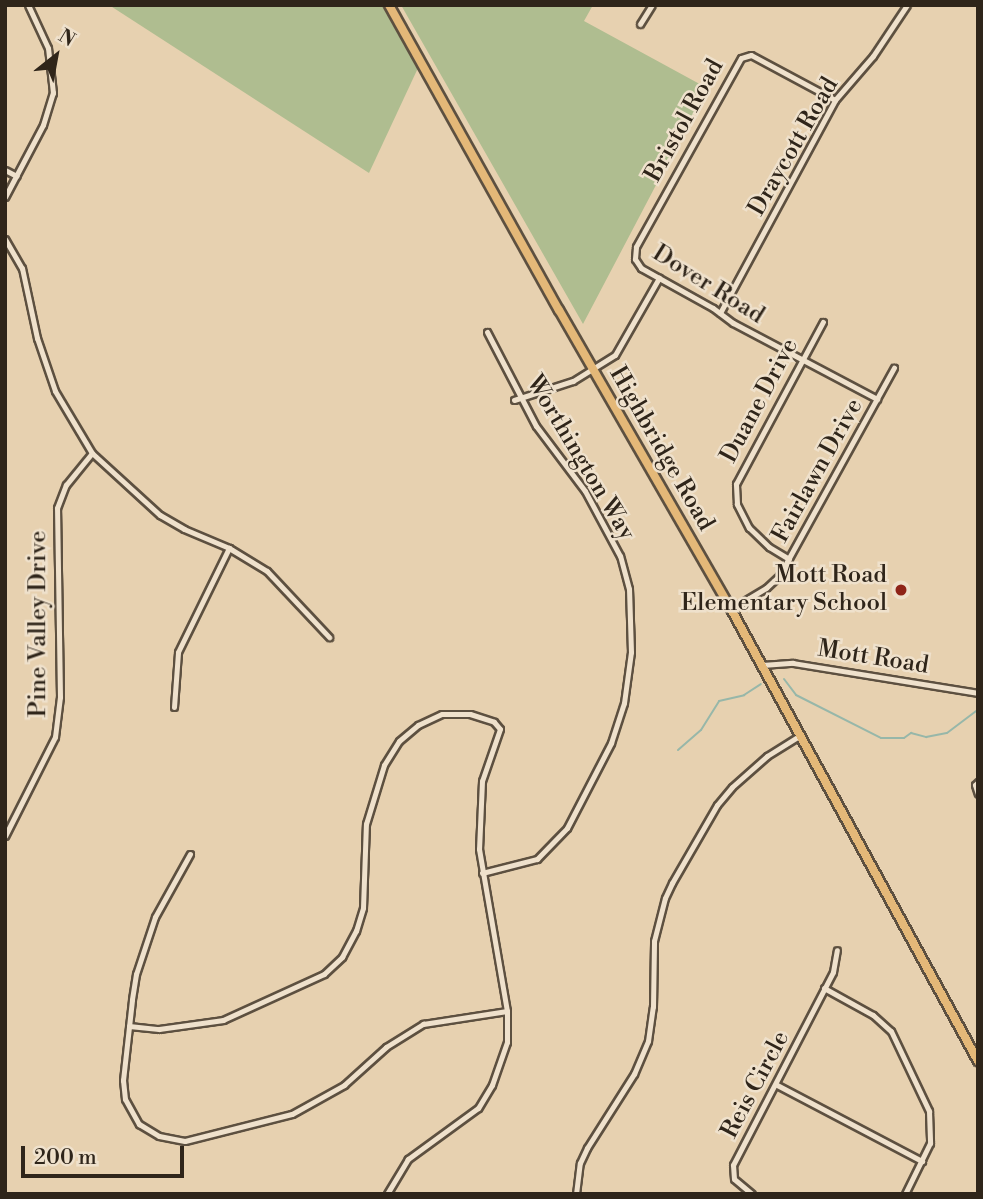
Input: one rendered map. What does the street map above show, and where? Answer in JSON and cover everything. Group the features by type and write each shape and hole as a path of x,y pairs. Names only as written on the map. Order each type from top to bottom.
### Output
{"highway":[{"name":"Highbridge Road","path":"389,5 731,609 978,1061"}],"street":[{"path":"5,197 43,125 53,93 48,48 28,5"},
{"path":"640,24 652,5"},
{"name":"Draycott Road","path":"720,313 835,100 873,56 907,5"},
{"name":"Bristol Road","path":"635,259 636,247 741,58 751,55 835,100"},
{"path":"5,170 17,176"},
{"path":"5,239 22,268 37,338 55,391 92,453 160,515 184,529 229,548 267,571 329,637"},
{"name":"Dover Road","path":"635,259 641,268 733,323 877,399"},
{"path":"514,400 573,381 615,355 624,344 660,278"},
{"name":"Duane Drive","path":"789,559 756,537 740,513 734,492 739,474 823,323"},
{"name":"Worthington Way","path":"482,873 527,863 557,841 611,743 629,679 629,589 620,556 585,491 545,440 487,332"},
{"name":"Fairlawn Drive","path":"731,609 774,583 894,368"},
{"name":"Pine Valley Drive","path":"6,832 55,737 60,697 57,508 66,485 92,453"},
{"path":"174,707 178,652 229,548"},
{"name":"Mott Road","path":"762,665 793,663 978,693"},
{"path":"129,1026 170,1028 223,1020 324,974 342,957 356,931 364,898 366,824 384,765 399,741 418,725 442,714 470,715 494,722 499,729 482,781 479,822 482,873 507,1011 507,1042 483,1101 464,1121 408,1159 387,1194"},
{"path":"576,1194 580,1163 587,1148 635,1074 648,1041 653,1007 654,941 672,883 712,814 732,787 767,756 800,734"},
{"path":"978,782 975,785 978,794"},
{"path":"190,854 167,893 136,974 123,1080 127,1107 144,1128 159,1136 186,1141 262,1123 317,1102 344,1085 386,1047 423,1024 507,1011"},
{"name":"Reis Circle","path":"752,1194 737,1182 733,1165 777,1085 824,988 837,961 837,950"},
{"path":"824,988 873,1016 898,1040 931,1122 930,1143 905,1194"},
{"path":"777,1085 922,1161"}],"green space":[{"path":"109,5 384,5 418,68 369,173"},
{"path":"401,5 593,5 584,21 707,88 583,324"}],"waterway":[{"path":"784,679 796,695 881,738 904,738 911,733 926,737 947,733 978,710"},
{"path":"678,750 701,730 719,701 744,695 761,684"}],"place":[{"name":"Mott Road Elementary School","path":"901,590"}]}
